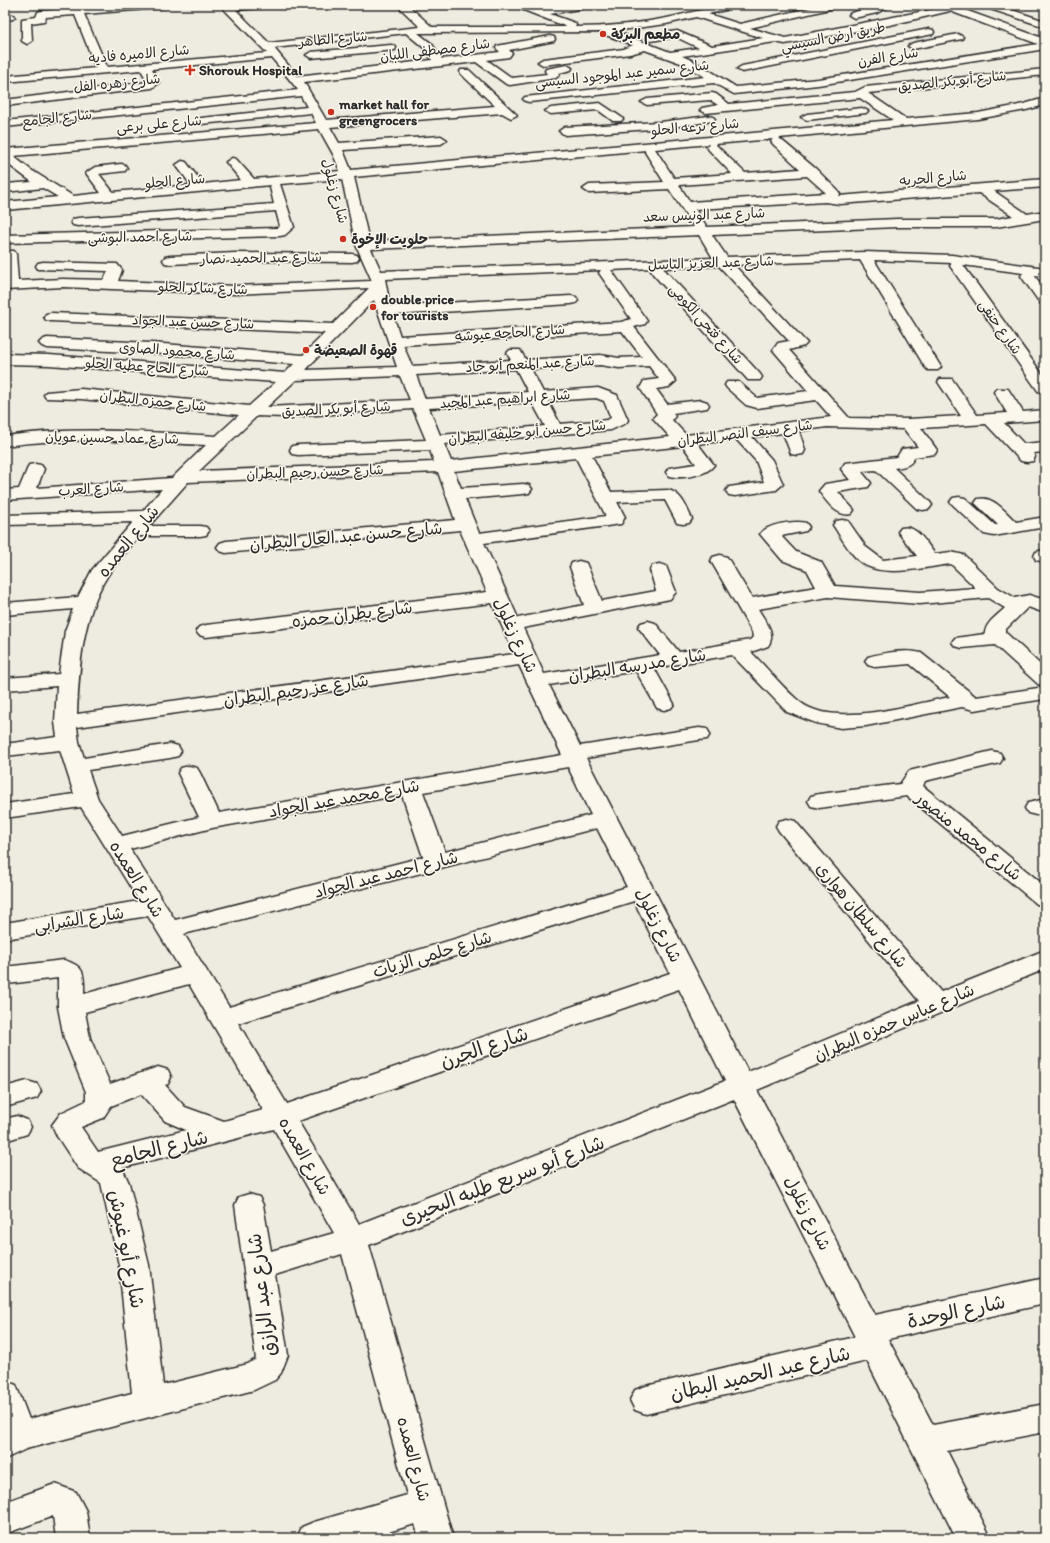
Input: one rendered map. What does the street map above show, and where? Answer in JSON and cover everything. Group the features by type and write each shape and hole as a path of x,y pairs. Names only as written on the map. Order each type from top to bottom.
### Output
{"street":[{"path":"27,41 26,21 41,19 41,14 161,5"},
{"path":"226,6 260,5"},
{"path":"402,5 428,29"},
{"path":"516,5 581,30"},
{"path":"538,13 585,5"},
{"path":"842,18 874,11 887,5"},
{"path":"986,5 1045,24"},
{"path":"1041,5 1045,7"},
{"name":"شارع زغلول","path":"226,6 267,46 287,70 297,85 308,110 319,128"},
{"path":"717,32 826,6"},
{"path":"951,6 968,14 1045,43"},
{"path":"670,68 785,41 891,20 912,18 951,6 1000,19 1045,36"},
{"path":"1012,13 1045,7"},
{"path":"776,8 797,14"},
{"path":"267,46 408,30 600,29 644,25 698,10 719,9 741,12 768,20"},
{"path":"698,10 719,21 761,35 774,44"},
{"path":"78,11 103,71"},
{"path":"699,25 719,21 741,12"},
{"name":"طريق ارض السيسي","path":"743,73 765,64 886,40 968,14"},
{"path":"988,21 1000,19"},
{"path":"891,20 928,27 942,36"},
{"path":"452,29 460,39"},
{"path":"475,29 499,47"},
{"path":"525,29 540,41"},
{"path":"600,29 692,64 726,85 766,88 788,103 802,116 826,130"},
{"path":"408,30 428,46 440,64"},
{"name":"شارع مصطفى اللبان","path":"297,85 440,64 499,47 540,41 562,40 580,34 581,30"},
{"path":"761,35 783,30"},
{"path":"861,31 886,40 930,60 948,74"},
{"path":"634,42 677,34 710,49"},
{"path":"906,49 958,37"},
{"path":"832,38 856,46"},
{"name":"شارع سمير عبد الموجود السيسى","path":"671,55 710,49 774,44"},
{"path":"543,62 630,51 629,49 646,46"},
{"name":"شارع الفرن","path":"813,83 863,75 878,78 895,70 930,60 951,61 993,50 1045,46"},
{"name":"شارع الطاهر","path":"276,56 297,56 391,48"},
{"path":"930,60 993,50 1022,63"},
{"path":"480,53 508,82 552,76 555,74 550,71 567,68"},
{"path":"824,53 850,63 878,78"},
{"name":"شارع الاميره فاديه","path":"5,79 276,56"},
{"path":"794,59 814,67"},
{"path":"287,70 384,60"},
{"path":"951,61 981,69"},
{"path":"726,85 748,82 743,73 730,64"},
{"path":"765,64 785,77 813,83 841,97 887,128"},
{"path":"5,103 148,86 154,83 145,67"},
{"path":"895,70 913,79"},
{"path":"465,72 514,118"},
{"name":"شارع أبو بكر الصديق","path":"657,115 688,122 728,108 841,97 860,94 865,90 1045,72"},
{"path":"48,76 59,92"},
{"path":"766,88 785,77"},
{"path":"642,78 653,85"},
{"path":"586,81 599,100 617,119"},
{"name":"شارع زغلول","path":"297,85 302,85 330,155 334,182"},
{"name":"شارع الجامع","path":"5,124 297,85"},
{"name":"شارع سمير عبد الموجود السيسى","path":"529,99 599,100 653,85 726,85"},
{"name":"شارع زهره الفل","path":"5,111 161,93"},
{"path":"860,94 904,123"},
{"path":"1034,94 1045,100"},
{"path":"664,100 713,96 760,136"},
{"path":"546,112 599,100"},
{"path":"657,115 664,100"},
{"path":"664,100 688,122"},
{"name":"شارع ترعه الحلو","path":"347,177 826,130 887,128 904,123 1004,112 1045,100"},
{"path":"7,156 319,128 505,109"},
{"path":"187,137 187,122 308,110"},
{"path":"802,116 862,111"},
{"name":"شارع ترعه الحلو","path":"347,177 713,147 1039,113"},
{"path":"575,122 657,115"},
{"path":"566,131 657,115"},
{"path":"657,115 680,144"},
{"name":"شارع على برعى","path":"7,156 187,137 319,128"},
{"path":"330,155 441,140"},
{"path":"777,141 812,172 829,194"},
{"path":"713,147 742,177"},
{"path":"651,152 726,265 798,342 796,345 783,346 780,348 821,394 835,425"},
{"name":"شارع زغلول","path":"330,155 347,177 364,245 394,341 436,442 469,531 510,624 604,819 974,1538"},
{"path":"7,156 27,173 71,200"},
{"path":"232,162 251,184"},
{"path":"182,165 200,189"},
{"path":"110,197 92,173 95,171 121,168"},
{"path":"586,184 742,177 812,172"},
{"path":"5,174 27,173"},
{"name":"شارع الحلو","path":"5,206 200,189 276,187 334,182 347,177"},
{"name":"شارع الحلو","path":"5,212 36,213 231,188 251,184 334,182"},
{"name":"شارع الحريه","path":"617,200 684,201 829,194 840,200 1045,183"},
{"path":"5,188 45,184"},
{"path":"78,222 281,207 276,187"},
{"path":"982,189 1026,219"},
{"path":"872,198 897,223"},
{"name":"شارع احمد البوشى","path":"5,240 275,233 284,231 287,227 281,207"},
{"name":"شارع عبد الونيس سعد","path":"364,245 548,253 703,231 897,223 996,223 1045,215"},
{"path":"103,238 105,253"},
{"name":"شارع زغلول","path":"348,242 352,258 378,290"},
{"name":"شارع عبد العزيز الباسل","path":"378,290 548,253 726,265"},
{"path":"8,286 9,254"},
{"name":"شارع عبد الحميد نصار","path":"170,260 236,257 352,258"},
{"path":"866,259 933,367"},
{"name":"شارع عبد العزيز الباسل","path":"378,290 490,305 606,273 658,271 726,265 866,259 952,259 1045,272"},
{"name":"شارع عبد العزيز الباسل","path":"866,259 957,266 1045,279"},
{"path":"43,266 112,267 116,270 110,284"},
{"name":"شارع حنفى","path":"957,266 1044,388"},
{"name":"شارع فتحى الكومى","path":"658,271 754,377"},
{"path":"606,273 640,321 627,324 626,326 668,381 666,383 650,384 648,386 667,416 661,418 685,440 705,464 702,468 675,472"},
{"path":"1028,276 1045,300"},
{"name":"شارع شاكر الحلو","path":"8,286 39,283 110,284 234,290 378,290"},
{"path":"378,290 490,305 571,300"},
{"name":"شارع العمده","path":"378,290 335,329 296,371 220,441 181,480 140,524 99,574 85,602 74,631 68,679 67,732 75,766 87,799 196,973 282,1116 353,1239 436,1538"},
{"path":"490,305 555,430"},
{"name":"شارع الحاجه عيوشه","path":"394,341 490,305 626,326"},
{"name":"شارع حسن عبد الجواد","path":"51,317 335,329"},
{"name":"شارع محمود الصاوى","path":"47,343 151,348 296,371"},
{"name":"شارع الحاج عطيه الحلو","path":"6,362 49,360 296,371"},
{"name":"شارع عبد المنعم أبو جاد","path":"296,371 407,371 600,360 619,363 653,361"},
{"path":"946,382 973,421"},
{"path":"733,385 752,402 757,403 821,394"},
{"path":"1002,392 1018,417"},
{"name":"شارع حسن أبو خليفه البطران","path":"298,450 436,442 611,425 620,420 610,398 598,393 590,394"},
{"name":"شارع حمزه البطران","path":"52,395 81,394 253,411"},
{"name":"شارع ابراهيم عبد المجيد","path":"420,404 590,394"},
{"name":"شارع أبو بكر الصديق","path":"253,411 284,412 420,404"},
{"path":"663,409 701,405"},
{"name":"شارع سيف النصر البطران","path":"445,467 789,427 973,421 1045,415"},
{"path":"991,419 1023,453 1045,447"},
{"path":"908,424 929,450 908,453 906,458 901,462 851,467 850,469 863,482 831,488 828,490 864,555 875,564 885,566 930,560 957,559 991,592 1017,607"},
{"path":"789,427 798,450"},
{"path":"735,490 770,486 774,484 764,460 740,433"},
{"name":"شارع عماد حسين عويان","path":"5,441 40,436 77,434 220,441"},
{"path":"469,531 615,520 616,517 581,452"},
{"path":"880,464 923,505"},
{"name":"شارع حسن رحيم البطران","path":"181,480 445,467"},
{"path":"26,493 35,469"},
{"path":"834,471 853,485"},
{"name":"شارع العرب","path":"5,495 181,480"},
{"path":"455,494 523,489"},
{"path":"605,497 668,495 672,497 683,519"},
{"path":"959,502 990,530 998,532 1013,528 1042,526"},
{"path":"984,503 1013,528"},
{"path":"469,531 564,518"},
{"path":"5,520 140,524 200,530"},
{"path":"800,527 772,532 769,534 789,556 814,566 828,591"},
{"name":"شارع حسن عبد العال البطران","path":"226,547 469,531"},
{"path":"907,532 930,560"},
{"path":"756,548 778,545"},
{"name":"شارع مدرسه البطران","path":"537,681 756,645 761,642 763,637 720,560"},
{"path":"579,567 595,608"},
{"path":"510,624 663,595 666,592 666,588 659,570"},
{"path":"746,605 828,591 865,600 955,596 991,592"},
{"name":"شارع بطران حمزه","path":"206,631 498,596"},
{"path":"875,661 914,657 968,702 979,704 1020,697 1044,680 995,634 995,629 1017,607 1026,601 1045,607"},
{"path":"5,609 85,602"},
{"path":"648,627 674,659"},
{"path":"962,642 1000,638"},
{"path":"737,648 794,708 816,718 841,722 866,720 966,700"},
{"name":"شارع عز رحيم البطران","path":"5,750 67,732 526,658"},
{"path":"642,664 664,704"},
{"path":"5,684 68,679"},
{"path":"1005,683 1020,697"},
{"name":"شارع محمد عبد الجواد","path":"115,845 212,821 699,734"},
{"path":"75,766 170,751"},
{"name":"شارع محمد منصور","path":"992,758 917,776 911,784 912,789 1045,898"},
{"path":"189,773 212,821"},
{"path":"410,786 436,861"},
{"name":"شارع محمد منصور","path":"819,801 912,789"},
{"path":"5,811 87,799"},
{"name":"شارع احمد عبد الجواد","path":"168,930 604,819"},
{"name":"شارع سلطان هوارى","path":"787,826 937,1004"},
{"name":"شارع حلمى الزيات","path":"222,1018 642,891"},
{"name":"شارع الشرابى","path":"5,931 154,908"},
{"name":"شارع عباس حمزه البطران","path":"742,1085 1045,959"},
{"path":"7,975 59,969 68,970 71,973 71,1007 76,1038 98,1093"},
{"path":"71,1007 196,973"},
{"name":"شارع الجرن","path":"282,1116 686,977"},
{"name":"شارع الجامع","path":"98,1093 152,1079 175,1114 201,1125 225,1131"},
{"name":"شارع أبو سريع طلبه البحيرى","path":"259,1267 353,1239 742,1085"},
{"name":"شارع أبو غبوش","path":"98,1093 98,1105 92,1111 72,1119 66,1126 66,1129 93,1164 112,1176 115,1183 134,1265 149,1404"},
{"name":"شارع الجامع","path":"93,1164 282,1116"},
{"name":"شارع عبد الرازق","path":"11,1440 254,1376 266,1370 271,1364 272,1355 249,1205"},
{"name":"شارع الوحدة","path":"871,1338 1045,1291"},
{"name":"شارع عبد الحميد البطان","path":"646,1400 871,1338"},
{"path":"5,1395 11,1440"},
{"path":"924,1441 1045,1418"},
{"path":"5,1518 55,1500 64,1503 69,1511 73,1538"},
{"path":"314,1538 427,1505"}],"place":[{"name":"مطعم البركة","path":"603,34"},
{"name":"Shorouk Hospital","path":"190,70"},
{"name":"market hall for greengrocers","path":"331,112"},
{"name":"حلويت الإخوة","path":"343,239"},
{"name":"double price for tourists","path":"373,307"},
{"name":"قهوة الصعيضة","path":"306,350"}]}
